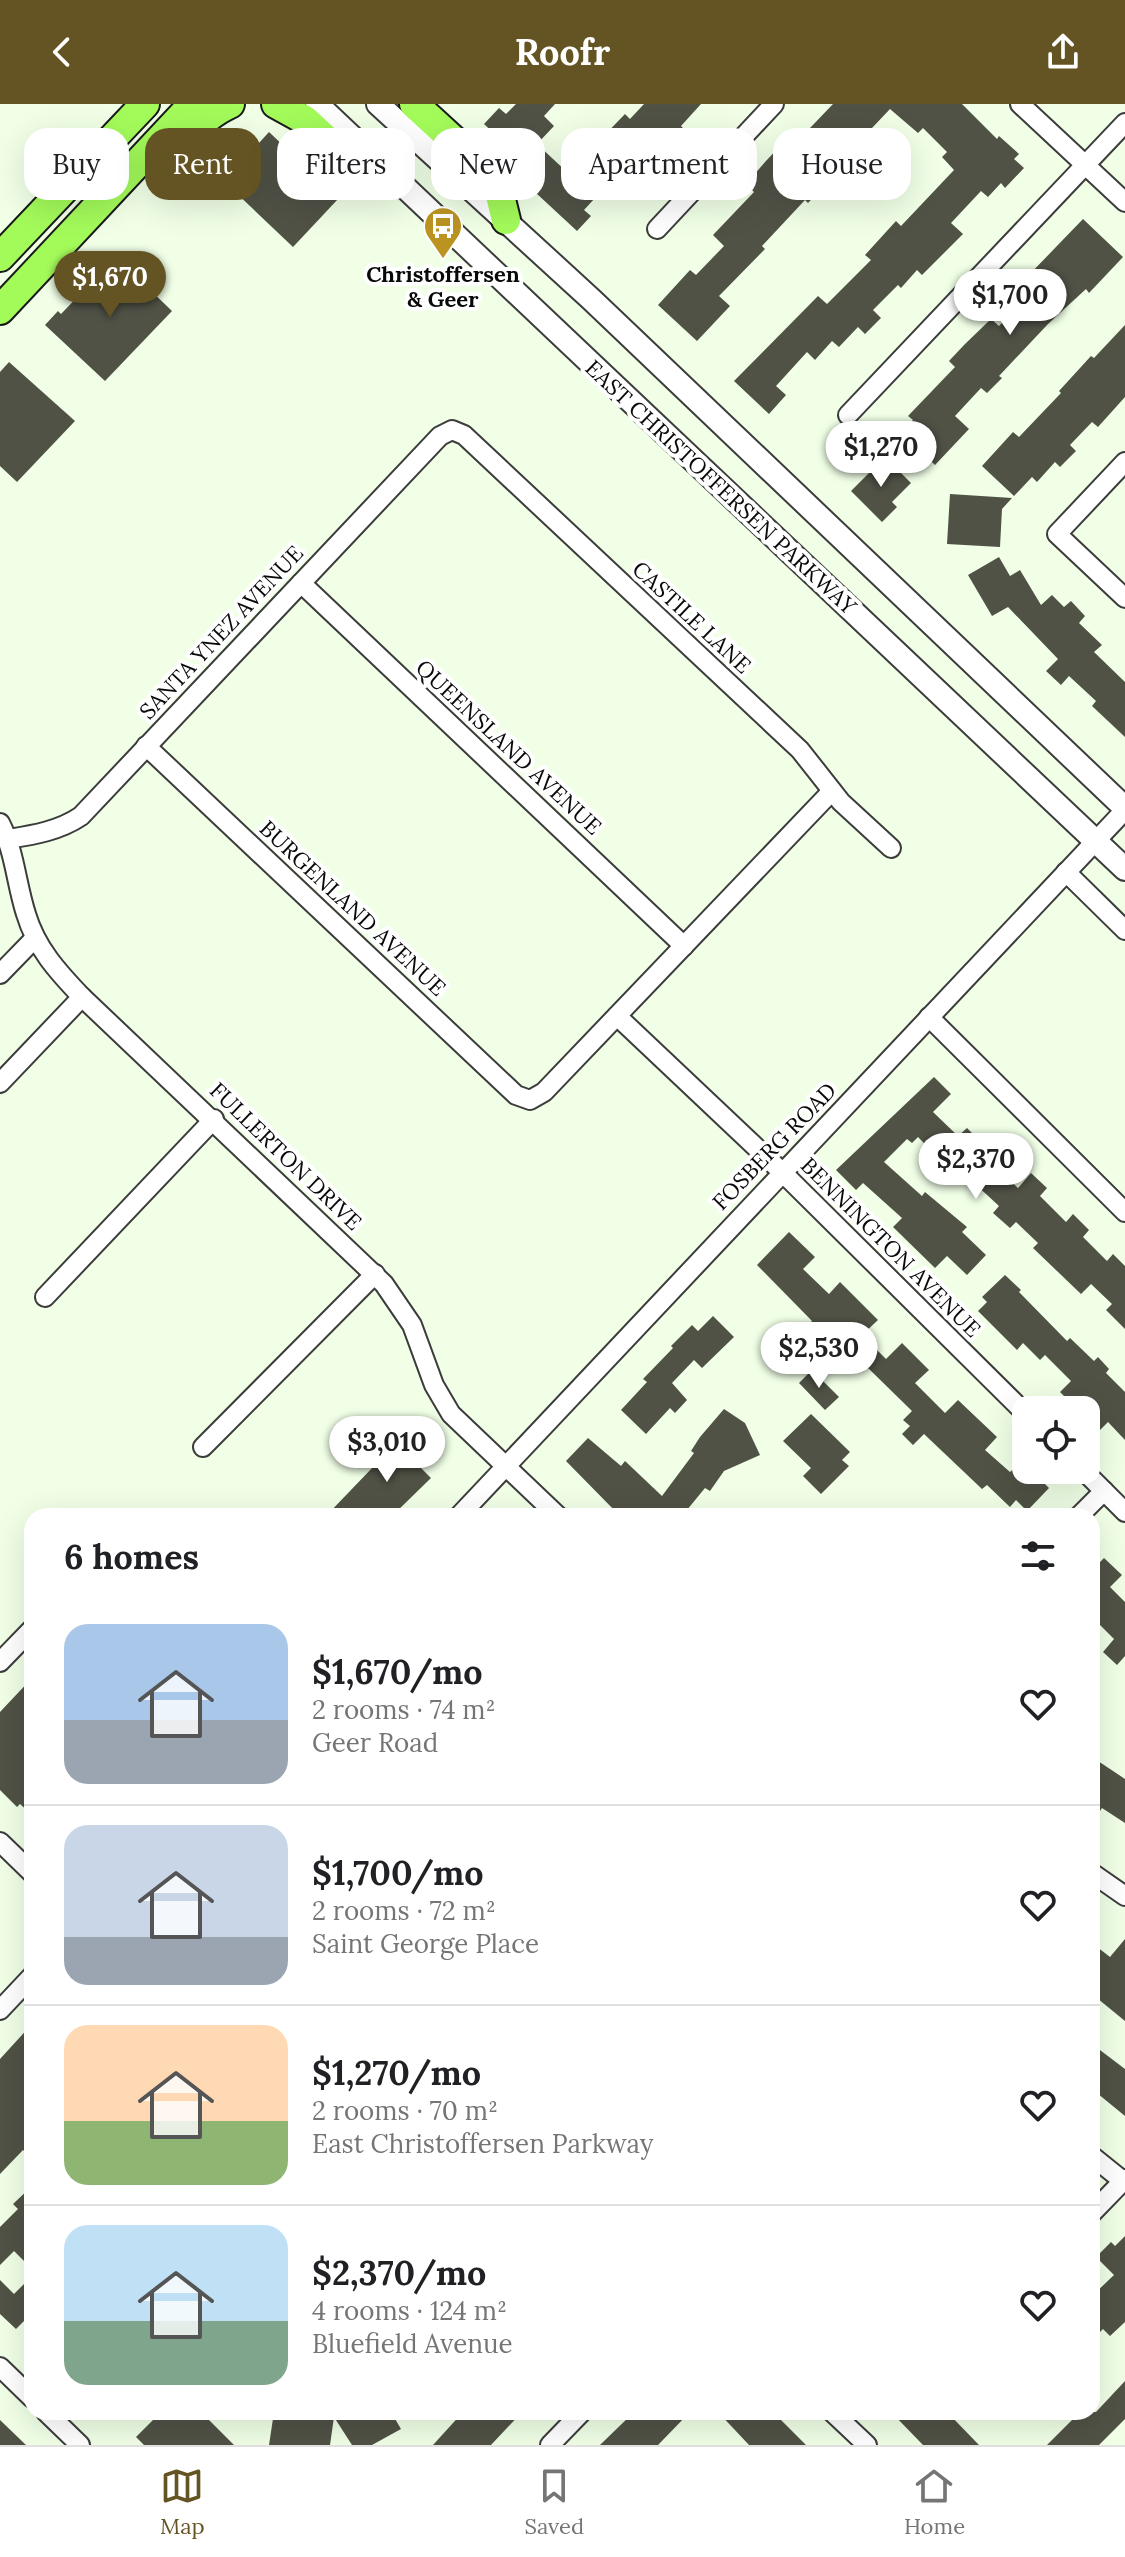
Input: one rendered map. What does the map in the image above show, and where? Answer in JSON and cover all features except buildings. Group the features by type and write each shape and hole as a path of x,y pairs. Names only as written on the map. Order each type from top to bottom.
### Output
{"main road":[{"path":"170,128 193,104"},
{"path":"195,128 210,114 230,104"},
{"path":"276,104 314,128"},
{"path":"414,104 496,179 506,220"},
{"path":"0,257 138,108"},
{"path":"0,310 145,155"}],"street":[{"name":"EAST CHRISTOFFERSEN PARKWAY","path":"317,104 342,128"},
{"name":"EAST CHRISTOFFERSEN PARKWAY","path":"378,104 506,220 1125,809"},
{"path":"657,229 774,104"},
{"path":"1020,104 1125,202"},
{"path":"848,415 1125,123"},
{"name":"EAST CHRISTOFFERSEN PARKWAY","path":"415,198 1125,869"},
{"name":"SANTA YNEZ AVENUE","path":"4,831 45,832 74,821 87,810 440,436 452,430"},
{"name":"CASTILE LANE","path":"452,430 464,435 800,750 852,814 891,848"},
{"path":"1125,462 1057,534 1125,598"},
{"name":"QUEENSLAND AVENUE","path":"301,583 684,946"},
{"name":"BURGENLAND AVENUE","path":"146,746 516,1095 530,1100 544,1092 617,1016"},
{"path":"617,1016 832,791"},
{"name":"FOSBERG ROAD","path":"466,1508 1125,809"},
{"name":"FULLERTON DRIVE","path":"4,831 25,912 35,938 50,963 82,997 375,1274 393,1294 412,1325 430,1375 445,1405 460,1424 549,1508"},
{"path":"1066,872 1125,930"},
{"path":"0,974 35,938"},
{"path":"0,1083 82,997"},
{"name":"BENNINGTON AVENUE","path":"617,1016 782,1172 1012,1400"},
{"path":"929,1017 1125,1212"},
{"path":"45,1297 214,1119"},
{"path":"203,1447 375,1274"},
{"path":"1097,1484 1125,1512"},
{"path":"1087,1508 1104,1491"},
{"path":"0,1662 24,1637"},
{"path":"0,1842 24,1865"},
{"path":"1100,1879 1125,1896"},
{"path":"0,2010 24,1984"},
{"path":"1100,2162 1124,2180 1100,2205"},
{"path":"0,2367 24,2390"},
{"path":"54,2420 80,2445"},
{"path":"550,2445 574,2420"},
{"path":"840,2420 864,2444"}],"place":[{"name":"Christoffersen & Geer","path":"443,260"}]}
